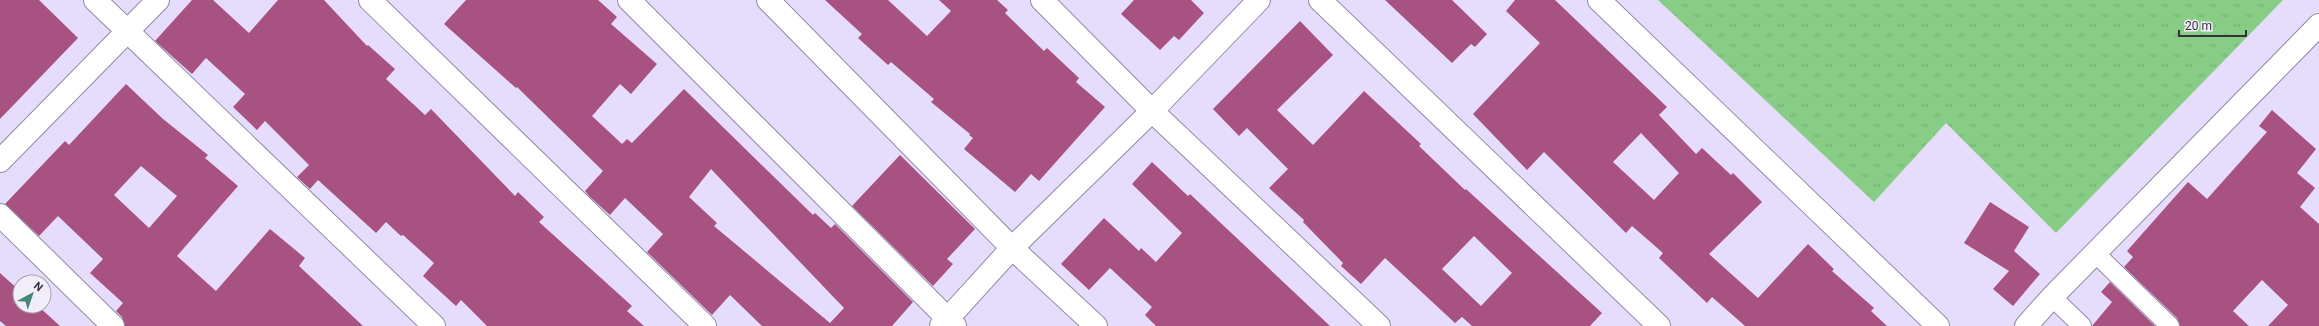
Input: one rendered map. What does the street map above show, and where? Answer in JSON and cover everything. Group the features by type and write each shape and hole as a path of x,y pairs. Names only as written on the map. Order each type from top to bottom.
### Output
{"street":[{"path":"95,0 434,326"},
{"path":"0,161 158,0"},
{"path":"370,0 705,326"},
{"path":"629,0 948,324 1012,248 1152,111 1259,0"},
{"path":"768,0 1012,248 1096,326"},
{"path":"1042,0 1152,111 1379,326"},
{"path":"1320,0 1659,326"},
{"path":"1599,0 1938,326"},
{"path":"2026,326 2052,297 2319,25"},
{"path":"0,215 113,326"},
{"path":"2095,253 2170,326"},
{"path":"2052,297 2082,326"}],"green space":[{"path":"1658,0 2283,0 2056,233 1946,123 1874,202"}],"building":[{"path":"0,0 39,0 78,38 0,119"},
{"path":"192,0 213,0 249,33 278,0 324,0 367,46 368,45 395,69 386,79 425,115 431,109 515,196 518,192 544,217 539,222 632,306 627,311 644,326 487,326 461,300 456,306 423,276 434,263 403,235 401,236 386,222 376,233 318,180 310,189 297,177 309,165 265,121 257,130 233,107 245,94 206,58 192,74 155,41"},
{"path":"466,0 598,0 617,17 611,24 657,64 631,94 620,84 592,116 622,144 627,139 632,143 684,89 813,215 815,213 831,228 835,224 913,302 892,326 762,326 730,295 712,315 647,252 663,234 625,198 610,215 590,197 585,191 603,171 517,87 516,88 444,24","holes":["711,169 844,308 830,323 714,226 717,223 689,197"]},
{"path":"825,0 888,0 927,36 951,11 939,0 997,0 1008,10 1005,13 1044,51 1047,48 1079,78 1076,82 1105,107 1039,181 1031,174 1015,192 964,149 973,138 969,135 970,134 931,102 934,99 891,62 888,65 858,38 862,34"},
{"path":"1134,0 1191,0 1204,13 1179,40 1174,36 1160,50 1121,14"},
{"path":"1385,0 1452,0 1487,34 1475,47 1471,44 1452,63"},
{"path":"1515,0 1555,0 1667,107 1659,115 1696,154 1702,148 1731,175 1733,173 1762,202 1709,254 1758,298 1808,244 1834,269 1832,271 1874,308 1871,311 1887,326 1745,326 1712,297 1707,303 1659,258 1663,253 1632,226 1626,233 1544,152 1527,170 1473,114 1540,43 1506,11","holes":["1641,133 1679,173 1654,200 1613,162"]},
{"path":"1300,21 1333,55 1277,110 1313,145 1364,91 1421,144 1419,146 1465,190 1466,189 1602,313 1590,326 1472,326 1462,317 1455,323 1385,258 1361,284 1341,266 1343,263 1303,222 1304,220 1269,188 1288,169 1247,128 1239,136 1213,109","holes":["1474,236 1512,273 1481,306 1442,269"]},
{"path":"126,84 163,119 208,155 205,158 238,186 177,256 216,291 270,229 305,258 299,266 363,326 125,326 122,317 116,311 123,303 90,273 103,259 58,216 39,236 5,204 65,141 69,145","holes":["141,166 177,196 149,228 114,195"]},
{"path":"2272,110 2316,149 2297,173 2315,188 2300,207 2319,224 2319,326 2268,326 2288,305 2262,280 2233,311 2249,326 2180,326 2177,318 2124,267 2133,257 2127,251 2188,182 2207,199 2267,132 2259,126"},
{"path":"900,155 975,229 947,259 953,264 933,286 852,206"},
{"path":"1152,162 1188,196 1190,194 1330,326 1156,326 1145,315 1152,307 1110,268 1089,290 1061,264 1104,218 1139,251 1141,248 1156,262 1182,233 1132,184"},
{"path":"1990,202 2029,227 2014,251 2040,274 2013,306 1993,289 2009,271 1964,243"},
{"path":"0,273 12,284 12,314 47,314 60,326 6,326 0,321"},
{"path":"2110,282 2155,326 2092,326 2112,302 2101,292"}]}
